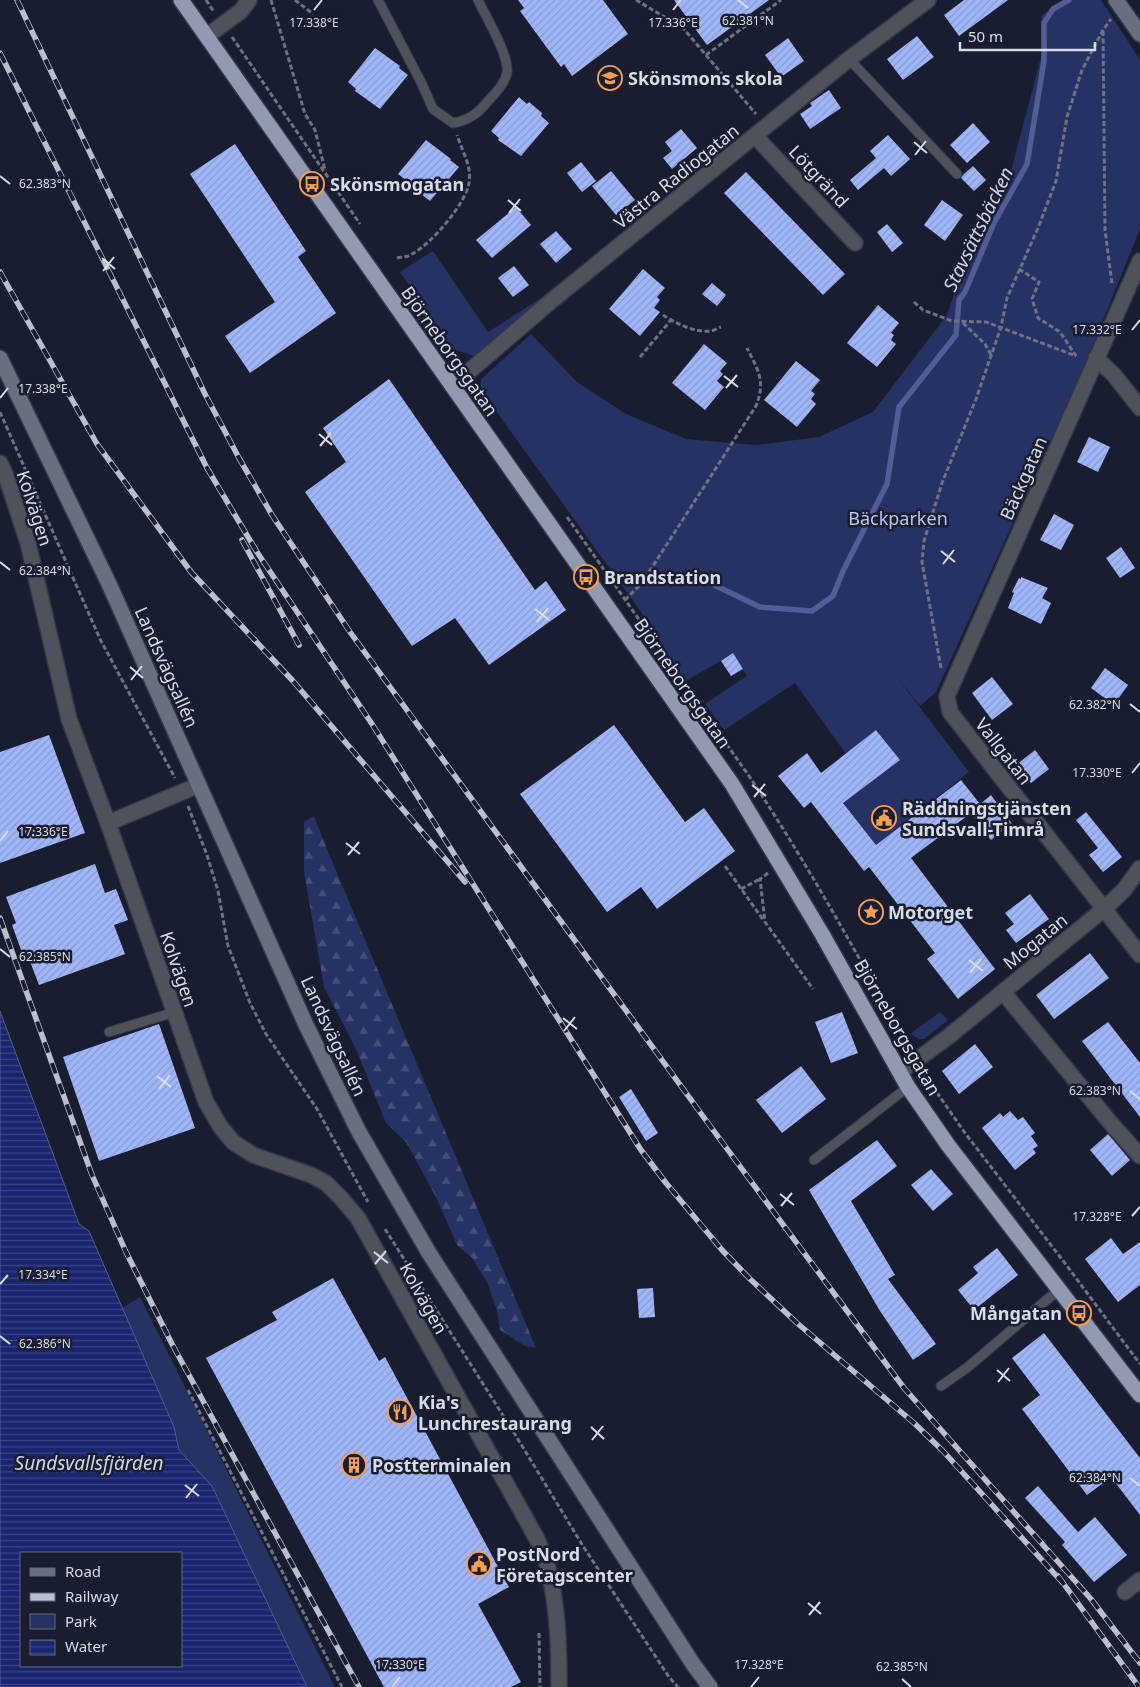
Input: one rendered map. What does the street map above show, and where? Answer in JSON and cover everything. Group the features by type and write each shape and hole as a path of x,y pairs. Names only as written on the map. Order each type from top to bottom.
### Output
{"highway":[{"name":"Björneborgsgatan","path":"181,0 732,784 822,934 908,1087 948,1145 1140,1395"}],"main road":[{"path":"1117,3 1140,34"},
{"name":"Landsvägsallén","path":"0,358 110,586 306,1025 359,1132 429,1253 693,1664 710,1687"}],"street":[{"path":"206,36 241,11 249,0"},
{"name":"Västra Radiogatan","path":"452,386 550,302 760,131 849,59 928,0"},
{"name":"Lötgränd","path":"760,131 855,243"},
{"name":"Bäckgatan","path":"947,696 1140,261"},
{"path":"1096,358 1114,375 1140,408"},
{"name":"Kolvägen","path":"0,463 28,543 68,719 108,823 206,1102 220,1126 233,1142 254,1155 312,1175 326,1183 358,1218 537,1539 548,1567 554,1600 560,1687"},
{"name":"Vallgatan","path":"947,696 950,712 1140,955"},
{"path":"108,823 199,785"},
{"name":"Mogatan","path":"900,1072 942,1042 1104,909 1124,890 1140,868"},
{"path":"1003,992 1140,1156"},
{"path":"1125,1592 1140,1580"}],"lane":[{"path":"378,0 433,109 452,123 462,122 480,111 497,91 507,73 506,60 478,0"},
{"path":"849,59 957,174"},
{"path":"109,1032 175,1012"},
{"path":"814,1160 908,1087"},
{"path":"940,1386 968,1368 1060,1290"}],"path":[{"path":"270,0 305,114 315,130 326,174"},
{"path":"295,0 313,14"},
{"path":"636,0 683,28 706,55 760,131"},
{"path":"706,55 781,0"},
{"path":"947,696 922,562 924,541 942,483 976,399 1001,327 1007,298 1038,228 1056,181 1067,117 1082,70 1117,3"},
{"path":"1103,30 1105,230 1112,286"},
{"path":"397,258 410,256 424,246 455,211 464,196 469,182 469,167 452,123"},
{"path":"914,302 922,310 952,321 986,322 1076,356 1060,332 1038,318 1032,299 1039,282 1019,269"},
{"path":"663,316 695,330 709,331 721,327"},
{"path":"640,357 671,320"},
{"path":"963,322 985,344 991,355"},
{"path":"609,610 626,599 642,583 756,406 761,384 759,372 747,348"},
{"path":"725,866 813,989"},
{"path":"741,889 771,871"},
{"path":"760,879 764,922"},
{"path":"188,1390 342,1687"}],"green space":[{"name":"Bäckparken","path":"1063,0 1101,0 1140,60 1140,229 1084,367 936,692 920,706 896,676 969,772 876,845 831,787 899,760 877,730 846,754 795,683 724,730 705,704 747,676 733,654 684,682 639,609 480,389 481,379 531,334 577,382 626,414 686,439 755,445 819,437 873,412 947,315 982,212 1011,171 1042,53 1041,16"},
{"path":"433,251 488,332 555,289 474,356 453,349 400,272"},
{"path":"314,816 536,1348 525,1346 500,1330 497,1311 487,1282 472,1258 457,1245 436,1197 406,1142 386,1123 356,1049 324,987 304,872 304,822"},
{"path":"940,1012 948,1020 924,1039 919,1039 910,1034"},
{"path":"140,1297 335,1687 307,1687 212,1486 179,1450 174,1427 122,1308"}],"water":[{"name":"Sundsvallsfjärden","path":"0,1011 79,1224 89,1231 174,1427 179,1450 212,1486 307,1687 0,1687"}],"building":[{"path":"518,0 603,0 628,34 572,76 564,64 561,67 520,11 524,8"},
{"path":"674,0 769,0 707,45"},
{"path":"964,0 1008,0 959,36 944,15"},
{"path":"917,36 934,57 903,80 887,59"},
{"path":"788,38 804,61 781,77 765,55"},
{"path":"375,48 400,66 399,68 408,75 380,109 355,91 356,89 348,82"},
{"path":"829,90 841,108 810,129 800,114 812,106 810,103"},
{"path":"519,97 527,104 529,102 542,113 541,116 549,123 521,156 498,140 499,138 491,131"},
{"path":"973,123 990,142 967,163 950,145"},
{"path":"681,129 697,148 672,169 663,158 672,151 665,142"},
{"path":"888,135 910,159 891,176 884,168 858,190 850,180 876,158 870,151"},
{"path":"426,140 459,167 430,201 398,174"},
{"path":"235,144 306,251 298,257 336,313 250,373 225,336 275,302 190,174"},
{"path":"581,162 596,181 582,192 567,173"},
{"path":"973,166 986,180 974,191 961,178"},
{"path":"611,171 635,200 616,215 592,186"},
{"path":"746,172 845,274 823,295 724,193"},
{"path":"942,200 963,215 945,241 924,225"},
{"path":"516,207 531,225 492,258 476,240"},
{"path":"887,224 903,243 892,252 877,232"},
{"path":"556,231 572,249 556,263 540,244"},
{"path":"514,266 529,285 513,297 498,278"},
{"path":"643,269 665,288 657,297 660,300 654,308 660,312 640,336 609,309"},
{"path":"712,283 726,295 717,306 702,294"},
{"path":"878,305 899,323 891,333 894,335 891,340 896,344 877,367 847,343"},
{"path":"704,344 727,363 720,371 723,374 717,381 724,387 705,410 672,383"},
{"path":"796,361 820,380 811,391 815,394 811,399 816,404 797,427 764,400"},
{"path":"389,379 535,590 546,581 566,610 489,665 455,618 412,646 305,492 346,462 323,428"},
{"path":"1089,437 1110,447 1098,472 1077,462"},
{"path":"1054,514 1074,525 1061,550 1040,540"},
{"path":"1121,547 1135,568 1120,578 1106,558"},
{"path":"1021,577 1048,588 1042,598 1051,603 1041,624 1008,608 1014,593 1012,592"},
{"path":"733,653 743,669 731,676 721,661"},
{"path":"1105,668 1128,685 1114,705 1091,688"},
{"path":"992,677 1013,704 992,720 972,693"},
{"path":"614,725 685,822 704,808 735,851 657,909 641,887 607,912 520,794"},
{"path":"876,730 900,760 843,803 876,845 961,780 980,804 991,795 1012,824 991,840 971,813 911,858 995,969 958,999 927,959 935,953 869,867 864,871 811,802 804,808 778,776 807,753 821,773"},
{"path":"49,735 85,833 0,863 0,752"},
{"path":"1035,750 1049,769 1031,783 1016,765"},
{"path":"1086,812 1122,857 1103,872 1089,855 1098,848 1076,820"},
{"path":"95,864 105,893 116,889 128,920 114,925 125,954 39,985 28,956 24,958 12,925 16,923 6,897"},
{"path":"1030,894 1049,919 1016,943 1006,930 1014,924 1005,913"},
{"path":"1090,953 1109,978 1054,1019 1036,995"},
{"path":"842,1012 858,1053 831,1063 815,1022"},
{"path":"1108,1022 1140,1063 1140,1117 1082,1041"},
{"path":"159,1024 195,1128 99,1161 63,1057"},
{"path":"975,1044 993,1067 959,1094 942,1071"},
{"path":"801,1066 826,1099 782,1133 756,1100"},
{"path":"631,1089 658,1133 646,1141 619,1097"},
{"path":"1010,1111 1018,1120 1023,1117 1035,1133 1031,1136 1038,1146 1033,1149 1036,1153 1015,1170 982,1128 1000,1113 1003,1117"},
{"path":"1108,1134 1130,1160 1112,1176 1090,1150"},
{"path":"877,1140 897,1166 851,1201 895,1275 888,1279 936,1344 913,1360 880,1311 809,1190"},
{"path":"931,1169 953,1194 933,1211 911,1185"},
{"path":"1111,1238 1123,1254 1140,1242 1140,1285 1118,1302 1085,1259"},
{"path":"997,1248 1018,1275 974,1310 958,1290 978,1273 973,1267"},
{"name":"Postterminalen","path":"333,1278 379,1361 385,1357 509,1587 478,1604 521,1682 511,1687 384,1687 206,1358 277,1320 272,1312"},
{"path":"653,1288 655,1317 639,1318 637,1289"},
{"path":"1044,1333 1140,1458 1140,1515 1111,1477 1087,1495 1022,1409 1040,1395 1012,1358"},
{"path":"1038,1486 1078,1532 1095,1517 1127,1555 1094,1582 1062,1545 1065,1542 1025,1498"}],"waterway":[{"name":"Stavsättsbäcken","path":"689,573 760,607 812,611 833,596 843,571 887,484 899,407 956,335 959,300 965,292 994,223 1027,164 1044,61 1044,23 1053,9 1069,0"}],"railway":[{"path":"17,0 205,394 272,515 350,632 705,1119 904,1388 1091,1599 1140,1663"},
{"path":"0,53 207,468 257,552 372,724 641,1150 722,1250 750,1279 797,1323 914,1423 943,1451 1062,1582"},
{"path":"0,272 97,444 191,572 293,681 465,882"},
{"path":"242,540 299,645"},
{"path":"0,918 92,1175 126,1252 172,1344 359,1687"},
{"path":"1058,1576 1139,1687"}],"place":[{"name":"Skönsmons skola","path":"610,78"},
{"name":"Skönsmogatan","path":"312,184"},
{"name":"Brandstation","path":"586,577"},
{"name":"Räddningstjänsten Sundsvall-Timrå","path":"884,818"},
{"name":"Motorget","path":"871,912"},
{"name":"Mångatan","path":"1079,1313"},
{"name":"Kia's Lunchrestaurang","path":"400,1412"},
{"name":"Postterminalen","path":"354,1465"},
{"name":"PostNord Företagscenter","path":"479,1564"}]}
